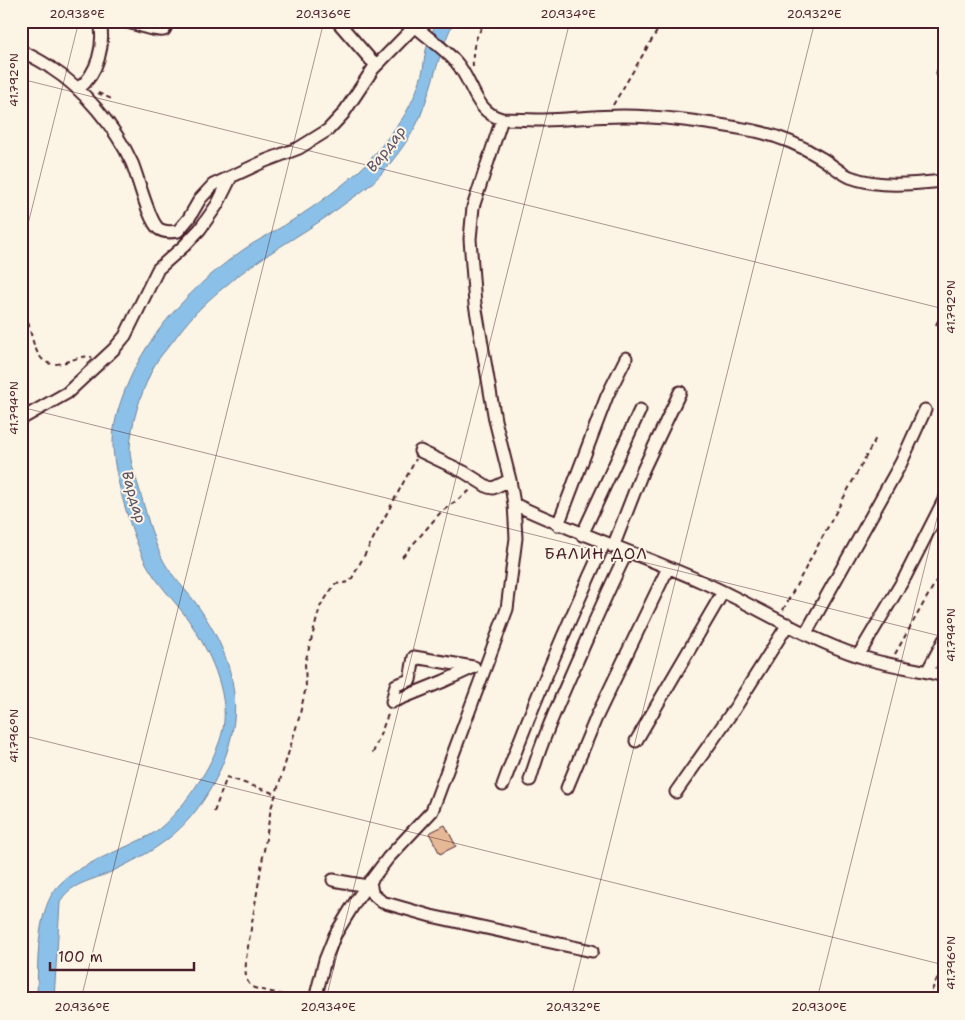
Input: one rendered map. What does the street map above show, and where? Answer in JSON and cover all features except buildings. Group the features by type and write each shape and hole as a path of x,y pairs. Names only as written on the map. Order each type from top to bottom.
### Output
{"street":[{"path":"123,21 160,31 164,30 169,21"},
{"path":"337,21 377,65"},
{"path":"78,89 88,80 99,58 104,22"},
{"path":"21,51 52,68 78,89 113,129 132,162 153,220 159,229 169,232 178,231 189,218 200,199 213,185 299,148 328,130 343,114 377,65 416,24 457,63 481,105 491,114 502,119 544,120 607,116 658,117 756,132 794,143 823,159 844,174 862,180 886,184 917,184 944,181"},
{"path":"315,999 325,960 335,935 356,899 388,858 432,810 507,610 516,538 514,504 495,420 475,304 470,238 473,207 502,119"},
{"path":"21,419 67,393 125,336 158,269 200,229 221,198 231,177"},
{"path":"558,525 606,396 626,358"},
{"path":"503,785 524,727 558,646 609,545 680,392"},
{"path":"582,535 640,410"},
{"path":"806,633 901,463 926,410"},
{"path":"420,451 493,488 510,480"},
{"path":"858,656 905,577 944,500"},
{"path":"514,504 558,525 668,568 723,592 858,656 892,666 944,676"},
{"path":"530,780 565,690 606,594 627,552"},
{"path":"567,788 596,718 668,568"},
{"path":"636,741 723,592"},
{"path":"676,792 735,708 783,622"},
{"path":"929,672 928,670 944,640"},
{"path":"473,667 414,657 410,680 396,684 394,701 444,682 482,663 492,652"},
{"path":"333,880 369,883"},
{"path":"369,883 372,893 382,902 431,916 592,951"}],"path":[{"path":"473,73 475,40 480,29 487,21"},
{"path":"607,116 663,21"},
{"path":"944,257 938,278 944,285"},
{"path":"21,306 36,348 42,359 46,362 58,364 90,356 99,363"},
{"path":"936,325 944,308"},
{"path":"783,622 877,436"},
{"path":"302,999 254,988 248,984 246,979 246,959 270,808 299,718 306,687 305,663 320,607 335,584 350,582 420,451"},
{"path":"402,557 441,512 481,483"},
{"path":"892,666 896,652 944,567"},
{"path":"373,753 394,701"},
{"path":"214,812 227,777 276,794"},
{"path":"928,999 944,963"},
{"path":"30,999 55,991"}],"water":[{"name":"Вардар","path":"436,21 454,21 444,44 420,117 411,134 391,162 377,179 363,191 265,256 209,300 190,319 160,357 144,387 137,408 131,439 130,454 133,468 153,535 164,562 205,617 222,648 228,664 234,698 232,733 217,777 200,805 180,828 162,843 134,861 82,883 69,891 64,897 60,903 54,999 37,999 40,933 46,907 51,896 58,886 78,870 149,836 169,820 200,780 209,764 217,749 224,721 222,693 207,651 192,625 147,565 141,554 124,505 116,470 113,442 119,406 133,372 154,337 180,304 195,289 243,250 290,222 331,194 359,171 376,152 408,109 423,71 426,50"}],"district":[{"name":"БАЛИН ДОЛ","path":"596,553"}]}
